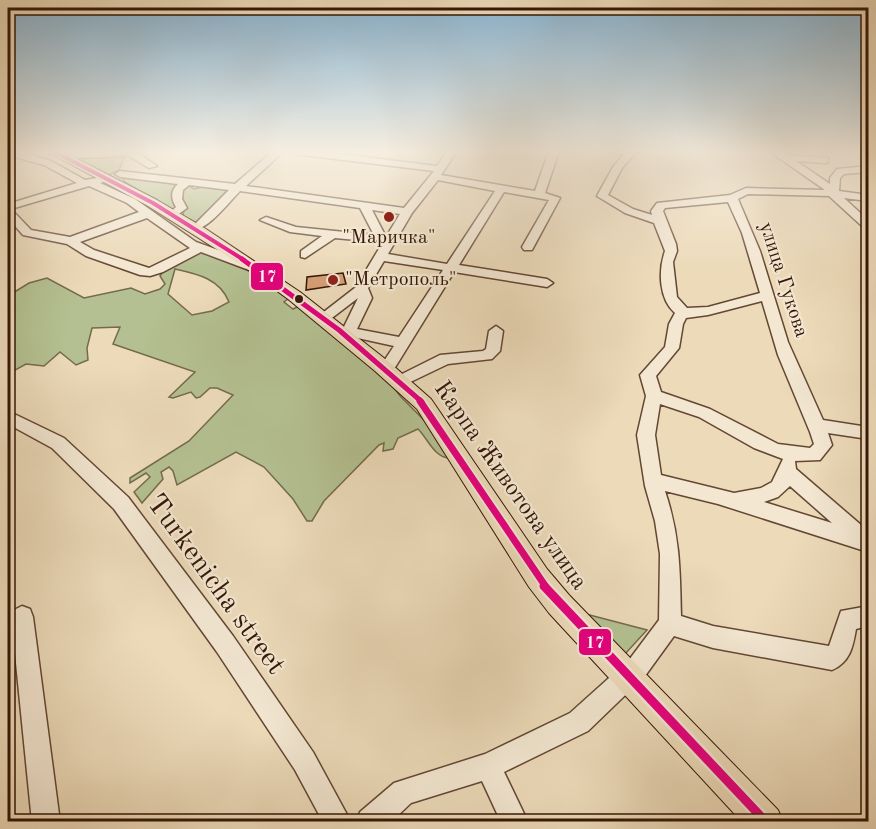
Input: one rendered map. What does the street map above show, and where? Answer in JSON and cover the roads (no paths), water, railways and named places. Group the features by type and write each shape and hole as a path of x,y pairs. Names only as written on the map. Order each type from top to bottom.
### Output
{"main road":[{"name":"Карпа Животова улица","path":"122,190 173,215 197,238 253,267 348,335 424,404 538,578 559,604 765,822"}],"street":[{"path":"8,207 69,190"},
{"path":"116,190 192,245 214,212 235,190"},
{"path":"173,215 182,208 177,199 177,190"},
{"path":"241,190 408,212"},
{"path":"322,318 362,288 383,248 425,190"},
{"path":"393,376 404,343 501,190"},
{"path":"505,190 555,198 528,247"},
{"path":"539,195 541,190"},
{"path":"605,190 602,196 643,218 659,220"},
{"path":"830,190 868,226"},
{"name":"улица Гукова","path":"818,425 782,343 743,220 732,198 746,191 833,192 868,198"},
{"path":"684,314 672,303 670,297 667,262 671,251 670,244 657,211 661,206 732,198"},
{"path":"364,206 383,248"},
{"path":"8,212 27,233 71,241 90,252 140,272 159,269 197,238"},
{"path":"71,241 136,216 148,214"},
{"path":"266,220 294,231 331,235 347,234 383,248 452,267 547,283"},
{"path":"305,254 331,235"},
{"path":"362,288 365,298 348,335 404,343"},
{"path":"370,822 403,792 488,766 579,722 637,668 670,624 670,554 665,521 653,481 646,435 654,396 648,375 672,348 676,324 681,315 708,311 768,295"},
{"path":"393,376 445,359 487,356 493,351 496,331"},
{"path":"654,396 699,411 771,449 798,456 814,455 823,445 818,425 868,433"},
{"name":"Turkenicha street","path":"8,417 58,442 121,503 225,644 304,761 338,822"},
{"path":"730,499 764,496 777,487 788,473 788,453"},
{"path":"788,473 868,543"},
{"path":"653,481 730,499 868,543"},
{"path":"8,624 22,617 46,822"},
{"path":"670,624 713,637 832,658 840,653 844,641 844,627 849,619 862,618"},
{"path":"488,766 515,822"}],"place":[{"name":"\"Маричка\"","path":"389,217"},
{"name":"\"Метрополь\"","path":"333,280"}]}
